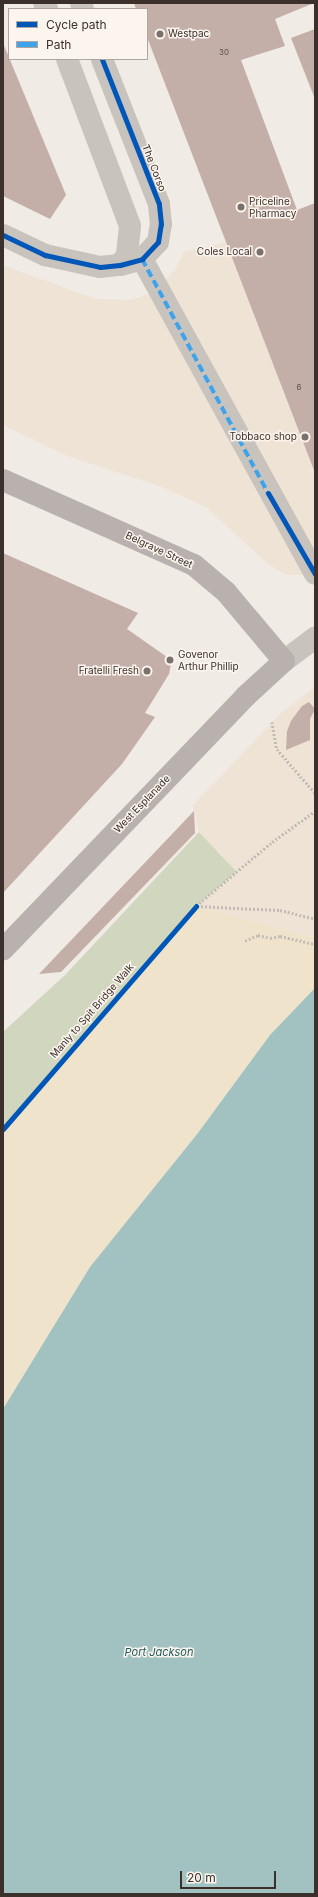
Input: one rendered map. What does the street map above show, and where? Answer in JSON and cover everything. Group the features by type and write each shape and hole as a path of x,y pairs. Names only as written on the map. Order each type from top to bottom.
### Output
{"main road":[{"name":"Belgrave Street","path":"3,480 194,565 226,592 284,661"},
{"name":"West Esplanade","path":"3,949 232,710 284,661"}],"street":[{"path":"67,60 130,226 127,255 120,265"},
{"name":"The Corso","path":"3,235 45,255 62,260 100,267 120,265 142,258 158,242 161,224 159,204 102,60"},
{"path":"142,258 315,574"},
{"path":"284,661 315,638"}],"path":[{"path":"272,722 277,748 315,793"},
{"path":"191,912 196,906 272,842 315,810"},
{"path":"196,906 280,910 315,919"},
{"path":"244,941 258,935 270,938 280,936 315,944"}],"green space":[{"path":"199,832 237,872 196,906 3,1129 3,1032 65,975"}],"sand":[{"path":"196,906 315,938 315,988 270,1035 198,1133 90,1267 3,1409 3,1129"}],"shaded area":[{"path":"226,242 315,474 315,575 287,575 269,565 206,507 160,486 70,457 3,425 3,271 5,266 96,299 131,300 151,293 175,270 184,252"},
{"path":"315,687 315,938 196,906 237,872 199,832 193,805 282,712"}],"water":[{"name":"Port Jackson","path":"315,988 315,1894 3,1894 3,1409 90,1267 198,1133 270,1035"}],"building":[{"path":"134,3 314,3 275,19 285,46 241,60 297,210 315,203 315,473 148,40 148,8 136,8"},
{"path":"315,29 315,99 291,38"},
{"path":"3,43 8,55 8,60 10,60 66,195 50,219 3,196"},
{"path":"3,553 138,613 127,629 167,657 171,664 169,674 145,713 155,717 122,764 3,893"},
{"path":"309,702 315,709 310,719 310,740 286,750 287,731 291,721 302,706"},
{"path":"194,811 195,833 61,972 39,974"}],"marked path":[{"path":"142,259 269,495"}],"cycle path":[{"path":"3,235 45,255 100,267 120,265 142,259 158,242 161,224 159,204 102,60"},
{"path":"268,493 315,574"},
{"name":"Manly to Spit Bridge Walk","path":"3,1129 196,906"}],"place":[{"name":"Westpac","path":"160,34"},
{"name":"Priceline Pharmacy","path":"241,207"},
{"name":"Coles Local","path":"260,252"},
{"name":"Tobbaco shop","path":"305,437"},
{"name":"Govenor Arthur Phillip","path":"170,660"},
{"name":"Fratelli Fresh","path":"147,671"}]}
